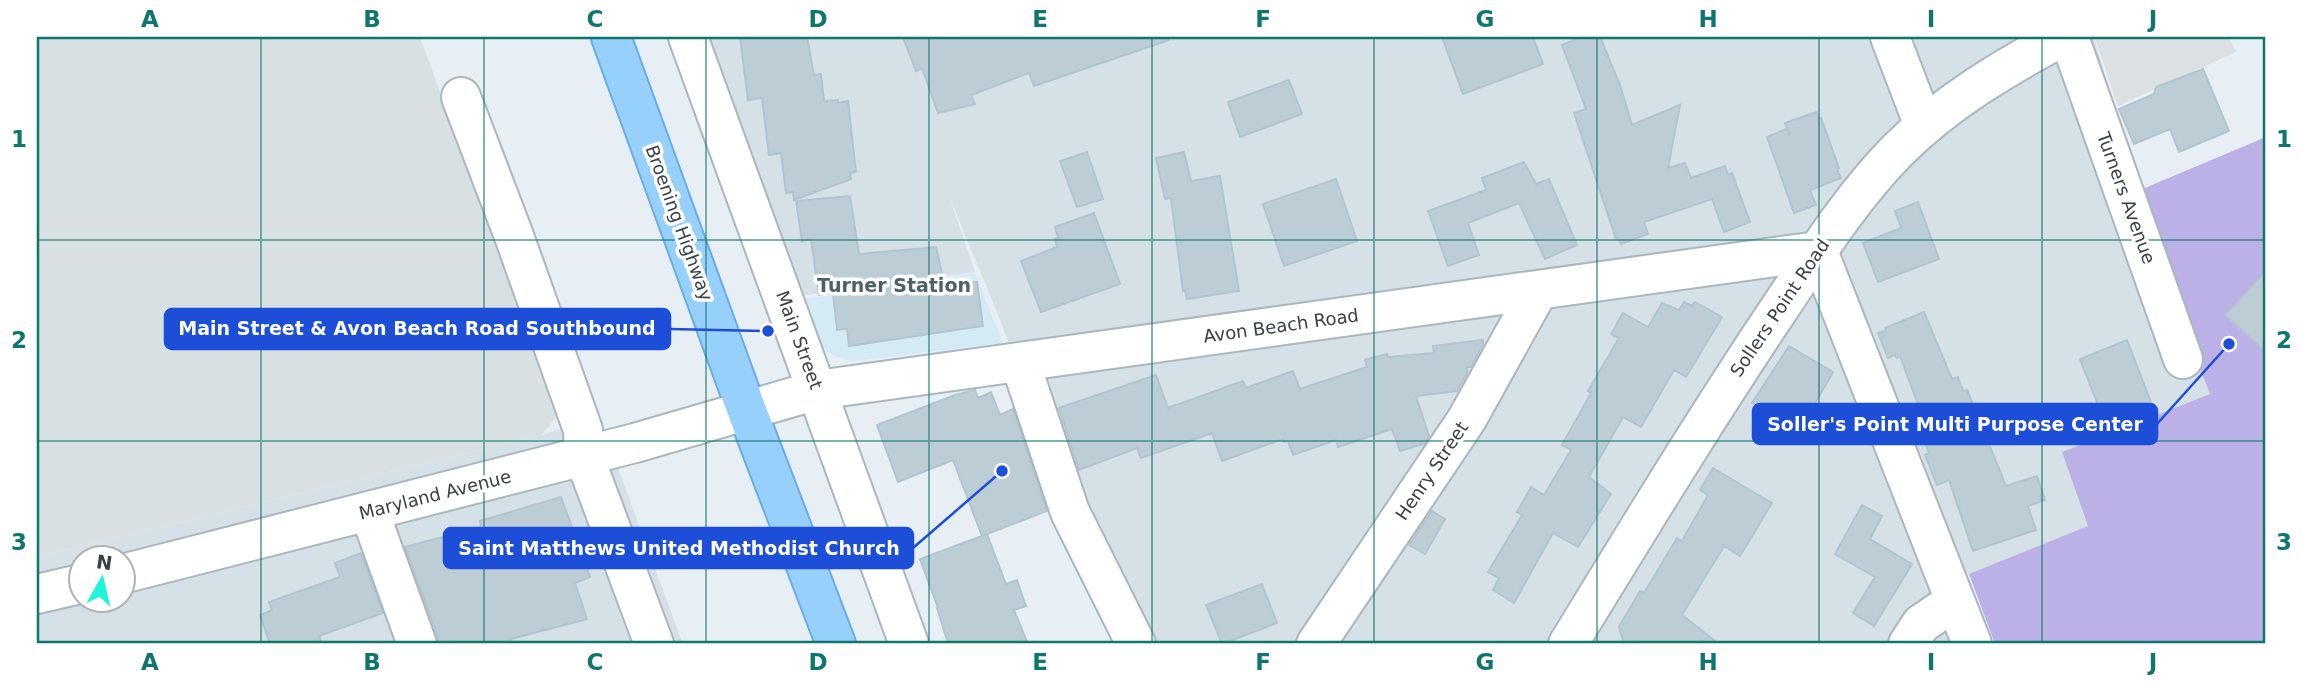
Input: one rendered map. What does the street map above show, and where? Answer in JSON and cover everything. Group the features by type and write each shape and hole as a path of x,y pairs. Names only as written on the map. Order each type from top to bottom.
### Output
{"main road":[{"name":"Broening Highway","path":"611,37 747,411 836,644"}],"street":[{"name":"Main Street","path":"688,37 909,644"},
{"path":"1889,37 1924,127"},
{"name":"Sollers Point Road","path":"1568,644 1713,407 1818,251 1876,174 1924,127 1970,90 2062,37"},
{"name":"Turners Avenue","path":"2069,37 2183,359"},
{"path":"461,97 583,430 584,456 654,644"},
{"name":"Avon Beach Road","path":"747,411 817,390 1818,251"},
{"path":"1818,251 1972,644"},
{"name":"Henry Street","path":"1316,644 1467,419 1538,292"},
{"path":"1020,362 1070,512 1136,644"},
{"name":"Maryland Avenue","path":"136,570 584,456 747,411"},
{"path":"369,512 417,644"},
{"path":"37,594 66,587"},
{"path":"1908,644 1921,624 1955,601"}],"shaded area":[{"path":"37,37 420,37 558,415 542,435 91,544 66,544 66,550 37,557"},
{"path":"711,37 2094,37 2171,295 2210,394 2062,452 2089,526 1969,574 1915,547 1950,644 1131,644 1070,512 999,317 949,196 975,272 800,296 710,43"},
{"path":"2229,37 2236,52 2118,106 2095,38"},
{"path":"2266,137 2266,644 1995,644 1969,574 2088,526 2062,452 2210,394 2171,295 2140,190"},
{"path":"975,273 1003,343 852,361 834,356 821,347 798,300"},
{"path":"599,417 683,644 37,644 37,557 66,550 66,614 136,614 136,544 91,544 542,435"}],"building":[{"path":"740,37 807,37 814,75 821,74 824,101 848,101 856,172 850,173 851,179 794,200 793,192 786,193 781,153 769,155 762,98 748,100"},
{"path":"903,37 1168,37 1169,40 1034,86 1029,73 971,95 975,104 938,113 922,68 916,71"},
{"path":"1442,37 1533,37 1543,64 1463,94"},
{"path":"1581,37 1600,37 1620,85 1632,125 1680,105 1668,168 1685,163 1691,178 1725,166 1728,175 1732,173 1750,222 1724,232 1712,199 1644,222 1648,234 1621,244 1618,238 1616,239 1574,113 1586,109 1562,45"},
{"path":"2203,69 2229,131 2179,152 2170,129 2134,144 2119,109 2154,94 2156,87"},
{"path":"1289,80 1302,114 1240,137 1228,102"},
{"path":"1816,112 1819,119 1821,118 1841,178 1810,190 1816,205 1794,213 1767,137 1786,129 1790,135 1785,123"},
{"path":"1087,152 1103,199 1077,207 1060,161"},
{"path":"1184,152 1191,181 1220,176 1239,291 1187,299 1185,290 1183,291 1171,198 1165,199 1156,158"},
{"path":"1524,162 1536,184 1549,179 1577,245 1545,259 1519,203 1468,223 1479,255 1448,266 1428,211 1486,190 1482,178"},
{"path":"1336,179 1357,241 1284,266 1263,204"},
{"path":"850,196 859,254 936,247 945,287 977,282 983,326 849,346 847,329 837,330 833,293 819,295 811,239 802,241 796,201"},
{"path":"1918,202 1939,259 1878,282 1863,243 1901,228 1895,211"},
{"path":"1094,213 1120,284 1041,312 1021,261 1057,247 1055,227"},
{"path":"2266,271 2266,352 2225,315"},
{"path":"1684,302 1692,306 1695,302 1722,317 1686,377 1674,370 1641,427 1623,417 1589,477 1611,494 1578,547 1553,533 1514,603 1493,590 1499,578 1488,572 1522,515 1517,512 1531,487 1544,495 1571,450 1562,445 1591,393 1588,391 1619,338 1611,334 1623,313 1648,327 1662,303 1679,310"},
{"path":"1924,312 1952,379 1958,377 1963,391 1967,390 2006,486 2037,476 2045,500 2028,506 2036,530 1973,551 1949,480 1937,485 1925,455 1929,453 1914,413 1920,410 1900,356 1888,358 1878,333"},
{"path":"1483,340 1457,391 1416,396 1429,436 1424,444 1400,451 1392,429 1338,447 1336,440 1293,455 1288,441 1284,442 1283,439 1222,461 1212,433 1141,458 1137,448 1079,470 1059,408 1156,375 1168,408 1243,381 1246,388 1293,371 1300,389 1367,367 1365,360 1387,354 1388,357 1434,353 1433,346"},
{"path":"2127,340 2152,405 2105,423 2080,359"},
{"path":"1789,346 1833,372 1813,407 1831,418 1814,440 1752,403"},
{"path":"975,390 978,398 991,392 1000,415 1013,409 1047,511 982,536 953,460 898,482 877,425"},
{"path":"1713,468 1772,503 1740,556 1724,546 1682,615 1719,644 1624,644 1619,627 1640,591 1644,593 1677,538 1682,541 1708,495 1700,490"},
{"path":"561,497 590,577 575,583 587,619 511,639 512,644 438,644 438,637 405,547 481,527 480,521"},
{"path":"1862,505 1882,516 1870,539 1912,564 1874,626 1853,613 1875,577 1835,554"},
{"path":"1432,511 1445,519 1425,554 1409,545"},
{"path":"987,534 1006,584 1017,580 1026,606 1014,610 1028,644 949,644 946,637 920,559"},
{"path":"361,553 383,613 319,636 322,644 270,644 260,615 272,610 269,602 340,577 335,563"},
{"path":"1262,584 1277,623 1222,644 1206,605"}],"place":[{"name":"Main Street & Avon Beach Road Southbound","path":"768,331"},
{"name":"Soller's Point Multi Purpose Center","path":"2229,344"},
{"name":"Saint Matthews United Methodist Church","path":"1002,471"}],"district":[{"name":"Turner Station","path":"894,285"}]}
